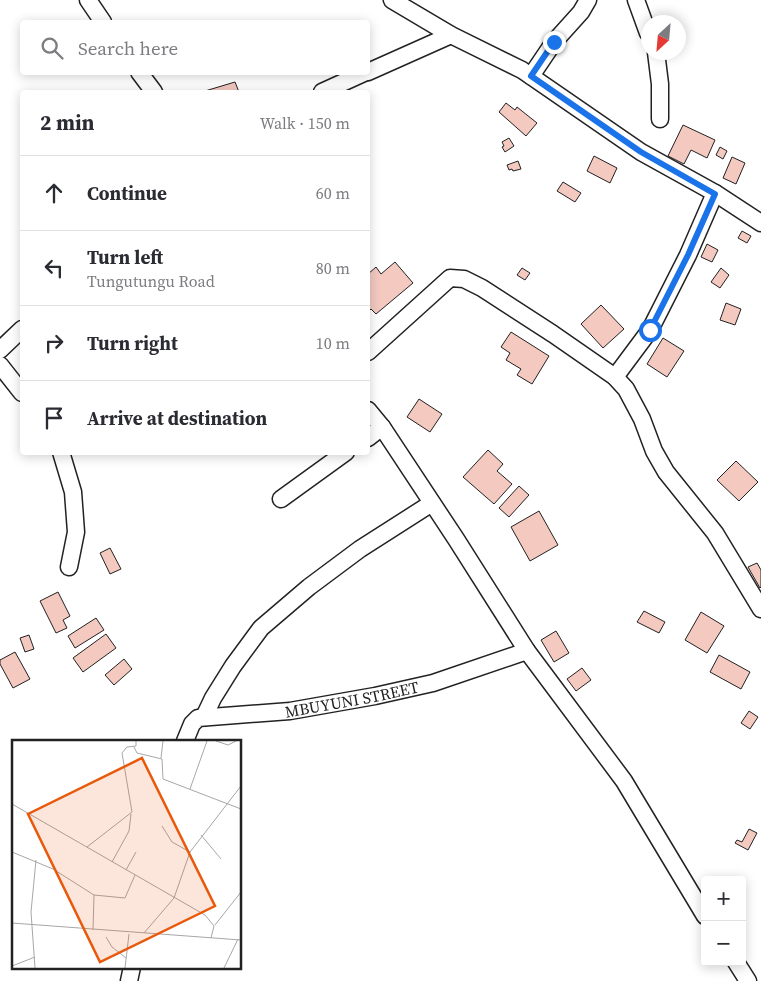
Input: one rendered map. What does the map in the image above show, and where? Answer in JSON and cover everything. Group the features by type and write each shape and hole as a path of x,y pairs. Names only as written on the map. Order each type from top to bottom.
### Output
{"street":[{"path":"88,0 102,20"},
{"path":"392,0 451,35 522,70 641,152 715,194 761,223"},
{"path":"531,76 554,42 581,12 588,0"},
{"path":"636,0 641,15"},
{"path":"370,71 451,35"},
{"path":"657,60 660,84 660,119"},
{"path":"140,75 152,90"},
{"path":"326,90 360,75"},
{"path":"615,377 650,330 688,255 715,194"},
{"path":"370,350 450,278 458,278 482,288 553,334 615,377 626,389 638,411 654,451 666,472 716,533 761,609"},
{"path":"0,350 20,331"},
{"path":"0,365 20,390"},
{"path":"370,412 382,427 432,502 527,651 624,781 701,909"},
{"path":"370,436 382,427"},
{"path":"62,455 74,492 76,532 69,567"},
{"path":"281,499 342,455"},
{"path":"185,740 193,722 204,717 228,674 261,628 309,587 345,560 432,502"},
{"name":"MBUYUNI STREET","path":"204,717 290,710 385,694 433,683 527,651"},
{"path":"739,966 748,981"},
{"path":"129,981 132,968"}],"building":[{"path":"235,82 238,90 208,90"},
{"path":"506,103 515,110 517,107 537,123 526,136 499,112"},
{"path":"683,125 715,140 707,158 691,150 684,164 668,156"},
{"path":"509,138 514,146 505,152 502,142"},
{"path":"720,147 727,151 723,159 716,155"},
{"path":"594,156 617,168 610,183 587,171"},
{"path":"732,157 745,163 736,184 723,178"},
{"path":"518,161 521,169 509,170 507,165"},
{"path":"563,182 581,193 575,202 557,191"},
{"path":"742,231 751,236 747,243 738,238"},
{"path":"707,244 718,250 712,262 701,257"},
{"path":"395,262 413,283 376,314 370,310 370,272 376,267 381,274"},
{"path":"522,268 530,273 525,280 517,275"},
{"path":"721,268 729,275 720,288 711,282"},
{"path":"726,303 741,309 735,325 720,320"},
{"path":"601,305 624,329 603,348 581,324"},
{"path":"511,332 549,356 532,384 517,375 521,369 506,360 510,353 501,347"},
{"path":"663,338 684,351 667,377 647,364"},
{"path":"419,399 442,414 430,432 407,417"},
{"path":"488,450 503,464 497,471 512,484 494,504 463,477"},
{"path":"736,461 758,482 739,501 717,480"},
{"path":"519,486 529,495 509,517 499,508"},
{"path":"539,511 558,545 530,561 511,527"},
{"path":"110,548 121,569 110,574 100,553"},
{"path":"757,563 761,570 760,588 748,567"},
{"path":"58,592 70,616 63,620 67,628 56,633 40,601"},
{"path":"644,611 665,622 659,633 637,622"},
{"path":"701,612 724,626 707,653 685,640"},
{"path":"96,618 104,630 75,648 68,636"},
{"path":"556,631 569,653 554,662 541,640"},
{"path":"106,634 116,648 83,672 73,658"},
{"path":"29,635 34,649 25,652 20,638"},
{"path":"15,652 30,679 13,688 0,664 0,660"},
{"path":"719,655 750,672 741,689 710,672"},
{"path":"124,659 132,669 114,685 105,675"},
{"path":"582,668 591,680 576,691 567,679"},
{"path":"749,711 758,717 750,729 741,723"},
{"path":"749,829 757,833 748,850 735,843 737,840 742,842"}],"route":[{"path":"554,42 531,76 641,152 715,194 688,255 650,330"}]}
